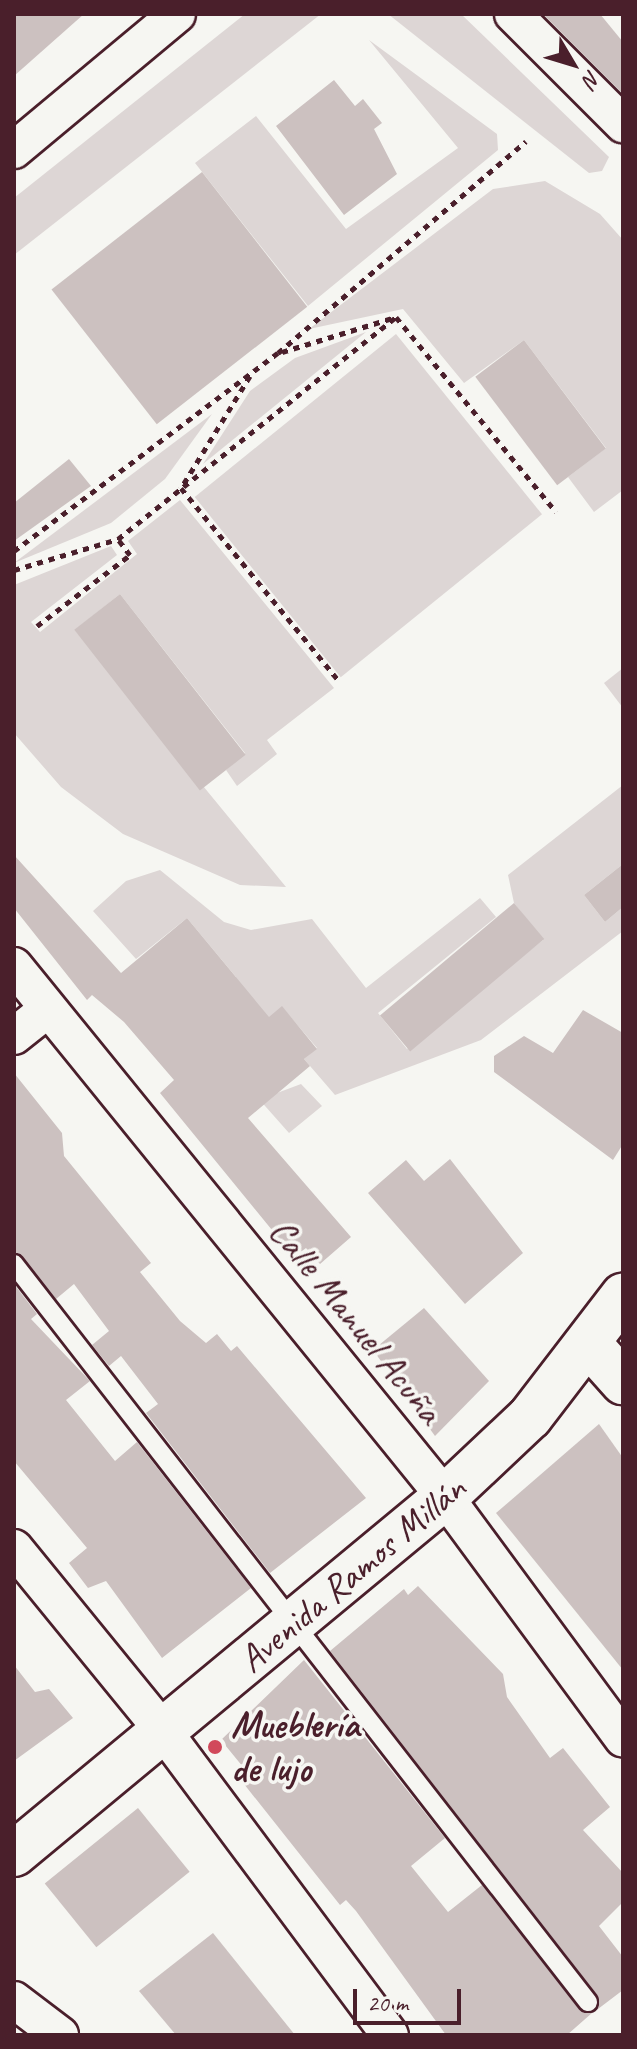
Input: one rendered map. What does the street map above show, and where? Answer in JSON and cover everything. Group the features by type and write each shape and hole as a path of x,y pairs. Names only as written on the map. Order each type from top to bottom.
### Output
{"main road":[{"name":"Avenida Ramos Millán","path":"16,1849 297,1623 445,1497 530,1417 590,1345 623,1296"},
{"path":"590,1345 623,1382"}],"street":[{"path":"14,150 177,14"},
{"path":"513,14 623,124"},
{"name":"Calle Manuel Acuña","path":"14,966 445,1497 623,1738"},
{"path":"14,1036 48,1009"},
{"path":"14,1548 164,1732 390,2035"},
{"path":"14,2000 60,2035"}],"lane":[{"path":"14,1264 297,1623 588,2002"}],"path":[{"path":"14,551 278,353 526,141"},
{"path":"278,353 396,317"},
{"path":"14,570 118,539 396,317"},
{"path":"396,317 556,512"},
{"path":"181,488 252,373"},
{"path":"181,488 340,682"},
{"path":"37,626 130,555 118,539"}],"shaded area":[{"path":"245,14 321,14 14,255 14,198"},
{"path":"388,14 461,14 609,157 602,171 589,173"},
{"path":"369,40 497,134 498,150 308,306 195,163 256,116 346,229 458,148"},
{"path":"545,181 600,214 623,240 623,490 594,512 568,477 606,448 524,340 464,383 403,309 309,329 493,189"},
{"path":"366,332 203,464 250,391 295,358"},
{"path":"396,334 542,514 341,677 195,497"},
{"path":"212,414 165,479 111,523 14,563"},
{"path":"180,500 334,688 267,740 277,754 237,786 226,770 245,753 120,594 75,630 286,887 240,885 123,834 61,787 14,733 14,585 111,546 117,555 31,622 40,632 137,554 128,541"},
{"path":"623,668 623,708 604,683"},
{"path":"623,785 623,864 584,895 605,922 623,907 623,931 481,1040 335,1095 304,1059 317,1048 282,1007 277,1093 301,1084 322,1106 289,1133 187,1018 236,977 187,918 136,959 93,911 126,881 160,870 224,922 251,930 312,919 366,988 480,898 496,917 378,1013 407,1049 543,940 514,903 508,875"}],"building":[{"path":"14,14 84,14 14,76"},
{"path":"543,14 600,14 623,42 623,94"},
{"path":"334,80 355,106 363,99 382,123 374,129 397,174 344,215 276,126"},
{"path":"202,172 307,307 157,424 51,290"},
{"path":"524,340 606,449 557,485 475,377"},
{"path":"69,459 91,486 14,541 14,503"},
{"path":"120,594 246,755 200,790 74,630"},
{"path":"14,855 121,973 187,918 269,1017 282,1006 317,1049 304,1059 310,1066 248,1118 351,1237 320,1264 306,1248 294,1257 160,1093 174,1080 124,1022 92,995 87,1000 14,908"},
{"path":"623,864 623,907 605,922 584,895"},
{"path":"514,903 544,939 410,1051 380,1015"},
{"path":"583,1010 623,1033 623,1144 613,1160 494,1072 494,1056 524,1036 553,1053"},
{"path":"14,1073 62,1133 64,1156 151,1263 140,1272 180,1321 206,1343 217,1334 231,1351 237,1346 366,1498 270,1573 146,1413 158,1404 121,1356 109,1366 92,1345 109,1331 74,1284 56,1299 14,1252"},
{"path":"450,1159 523,1253 465,1304 368,1193 406,1160 424,1181"},
{"path":"14,1284 37,1314 31,1319 90,1381 66,1400 115,1461 137,1442 251,1588 162,1658 106,1581 88,1588 69,1563 87,1548 14,1461"},
{"path":"424,1308 489,1381 435,1436 373,1350"},
{"path":"599,1424 623,1458 623,1670 496,1513"},
{"path":"418,1586 503,1674 507,1697 550,1758 563,1748 610,1807 583,1830 623,1873 623,1902 599,1926 623,1957 623,1990 598,2009 597,1995 330,1651 404,1589 408,1595"},
{"path":"304,1660 445,1838 411,1866 448,1912 482,1885 579,2009 592,2013 567,2035 446,2035 356,1911 346,1900 340,1905 244,1784 252,1778 221,1740"},
{"path":"14,1665 35,1692 49,1689 73,1718 14,1761"},
{"path":"138,1808 190,1872 96,1947 45,1884"},
{"path":"213,1933 295,2035 176,2035 139,1991"}],"place":[{"name":"Mueblería de lujo","path":"215,1747"}]}
